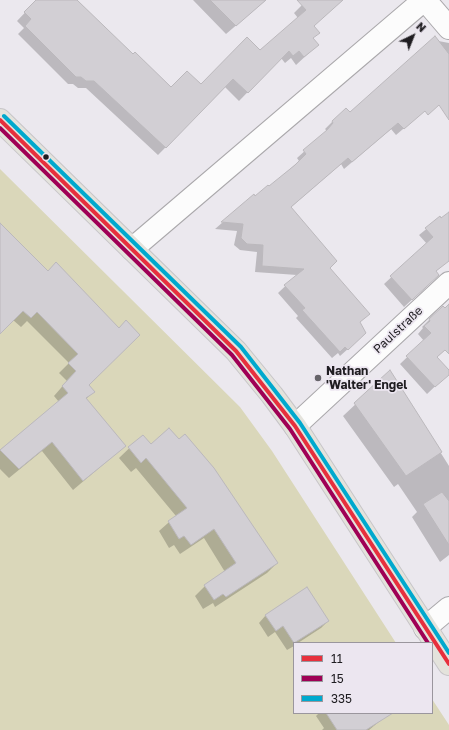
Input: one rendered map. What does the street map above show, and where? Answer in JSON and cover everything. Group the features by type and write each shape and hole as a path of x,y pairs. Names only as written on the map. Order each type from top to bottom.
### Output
{"main road":[{"path":"0,120 236,351 295,426 449,664"}],"street":[{"path":"132,249 424,0 449,28"},
{"name":"Paulstraße","path":"295,426 449,283"},
{"path":"425,628 449,608"}],"shaded area":[{"path":"0,169 240,407 272,451 395,642 293,642 293,714 433,714 433,701 449,725 449,730 0,730"}],"building":[{"path":"36,0 77,0 133,54 135,52 171,87 187,71 201,84 247,37 260,50 306,10 297,0 343,0 314,26 320,33 313,38 319,45 304,57 299,51 293,56 289,51 248,93 233,79 166,148 94,81 86,81 81,77 76,77 25,26 31,19 24,12"},
{"path":"210,0 266,0 236,26"},
{"path":"435,36 449,54 449,120 439,105 428,115 425,111 404,129 398,123 352,162 348,158 291,207 337,261 330,268 370,314 360,322 366,333 348,350 345,347 340,352 302,310 305,308 284,285 304,269 262,266 263,245 247,244 241,238 243,224 221,222 254,194 255,196 295,165 306,154 303,150 327,130 333,123 332,121 346,108 350,112"},
{"path":"449,212 449,261 436,271 439,275 412,300 390,276 433,237 425,228 440,216 441,218"},
{"path":"0,223 48,271 56,262 119,328 126,320 140,335 89,385 95,392 86,398 126,446 83,481 52,442 19,469 0,450 68,393 62,386 76,371 68,363 78,354 37,312 31,318 23,311 0,334"},
{"path":"449,304 449,354 445,350 437,357 449,370 449,375 435,387 406,356 431,333 424,326 430,321 429,319 443,306 445,308"},
{"path":"390,370 442,452 406,476 354,403"},
{"path":"169,428 179,439 185,434 214,468 278,563 226,597 223,594 214,600 204,585 236,563 214,529 191,545 184,536 179,539 168,521 187,508 146,458 141,463 128,447 143,435 151,444"},
{"path":"442,492 449,501 449,545 423,504"},
{"path":"307,587 329,621 293,642 283,626 276,631 265,615"},
{"path":"327,714 391,714 366,730 337,730"}],"transit line":[{"name":"335","path":"4,116 241,347 300,423 449,653"},
{"name":"11","path":"0,120 236,351 295,426 449,664"},
{"name":"15","path":"0,128 232,355 290,429 427,642"}],"place":[{"name":"Nathan 'Walter' Engel","path":"318,378"}]}
